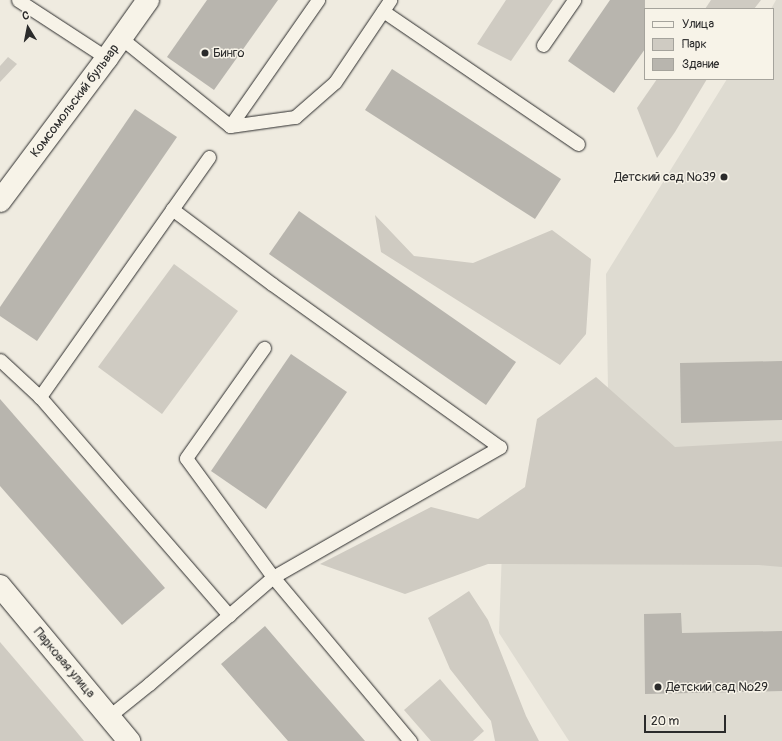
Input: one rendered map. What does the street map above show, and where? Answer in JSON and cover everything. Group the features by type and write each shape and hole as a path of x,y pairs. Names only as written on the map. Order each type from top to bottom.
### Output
{"street":[{"name":"Комсомольский бульвар","path":"4,189 107,58 148,0"},
{"name":"Парковая улица","path":"0,586 129,741"}],"lane":[{"path":"18,0 107,58"},
{"path":"230,126 318,0"},
{"path":"122,38 230,126 295,117 335,82 390,0"},
{"path":"543,45 574,0"},
{"path":"383,11 578,144"},
{"path":"40,397 208,157"},
{"path":"108,716 229,616 273,577 500,447 272,284 172,209"},
{"path":"264,348 186,458 273,577 410,741"},
{"path":"0,360 40,397 229,616"}],"shaded area":[{"name":"Детский сад №39","path":"776,0 782,0 782,502 610,505 606,274 726,80 774,80 774,8 772,8"},
{"name":"Детский сад №29","path":"782,548 782,741 569,741 499,633 502,550"}],"green space":[{"path":"506,0 553,0 511,61 477,44"},
{"path":"711,0 761,0 755,8 706,8"},
{"path":"8,57 17,64 0,82 0,66"},
{"path":"656,80 706,80 675,132 657,158 637,108"},
{"path":"375,215 414,256 473,263 552,230 591,259 586,334 560,365 381,252"},
{"path":"174,264 238,311 162,414 98,367"},
{"path":"596,377 675,447 782,441 782,567 759,565 488,564 405,594 320,564 431,507 478,519 525,487 537,419"},
{"path":"469,591 488,620 526,716 539,741 495,741 491,721 450,669 428,618"},
{"path":"0,642 75,730 84,741 0,741"},
{"path":"440,679 484,731 473,741 431,741 404,710"}],"building":[{"path":"207,0 278,0 214,90 167,57"},
{"path":"610,0 645,0 644,50 614,93 568,61"},
{"path":"392,69 561,179 535,219 365,110"},
{"path":"135,109 177,137 37,341 0,316 0,307"},
{"path":"299,211 516,362 486,405 269,254"},
{"path":"291,354 347,392 266,509 211,471"},
{"path":"782,361 782,420 681,423 680,363"},
{"path":"0,399 165,588 122,625 0,486"},
{"path":"681,613 682,633 782,631 782,691 645,694 644,614"},
{"path":"265,626 365,741 288,741 221,664"}],"place":[{"name":"Бинго","path":"205,53"},
{"name":"Детский сад №39","path":"724,177"},
{"name":"Детский сад №29","path":"658,687"}]}
